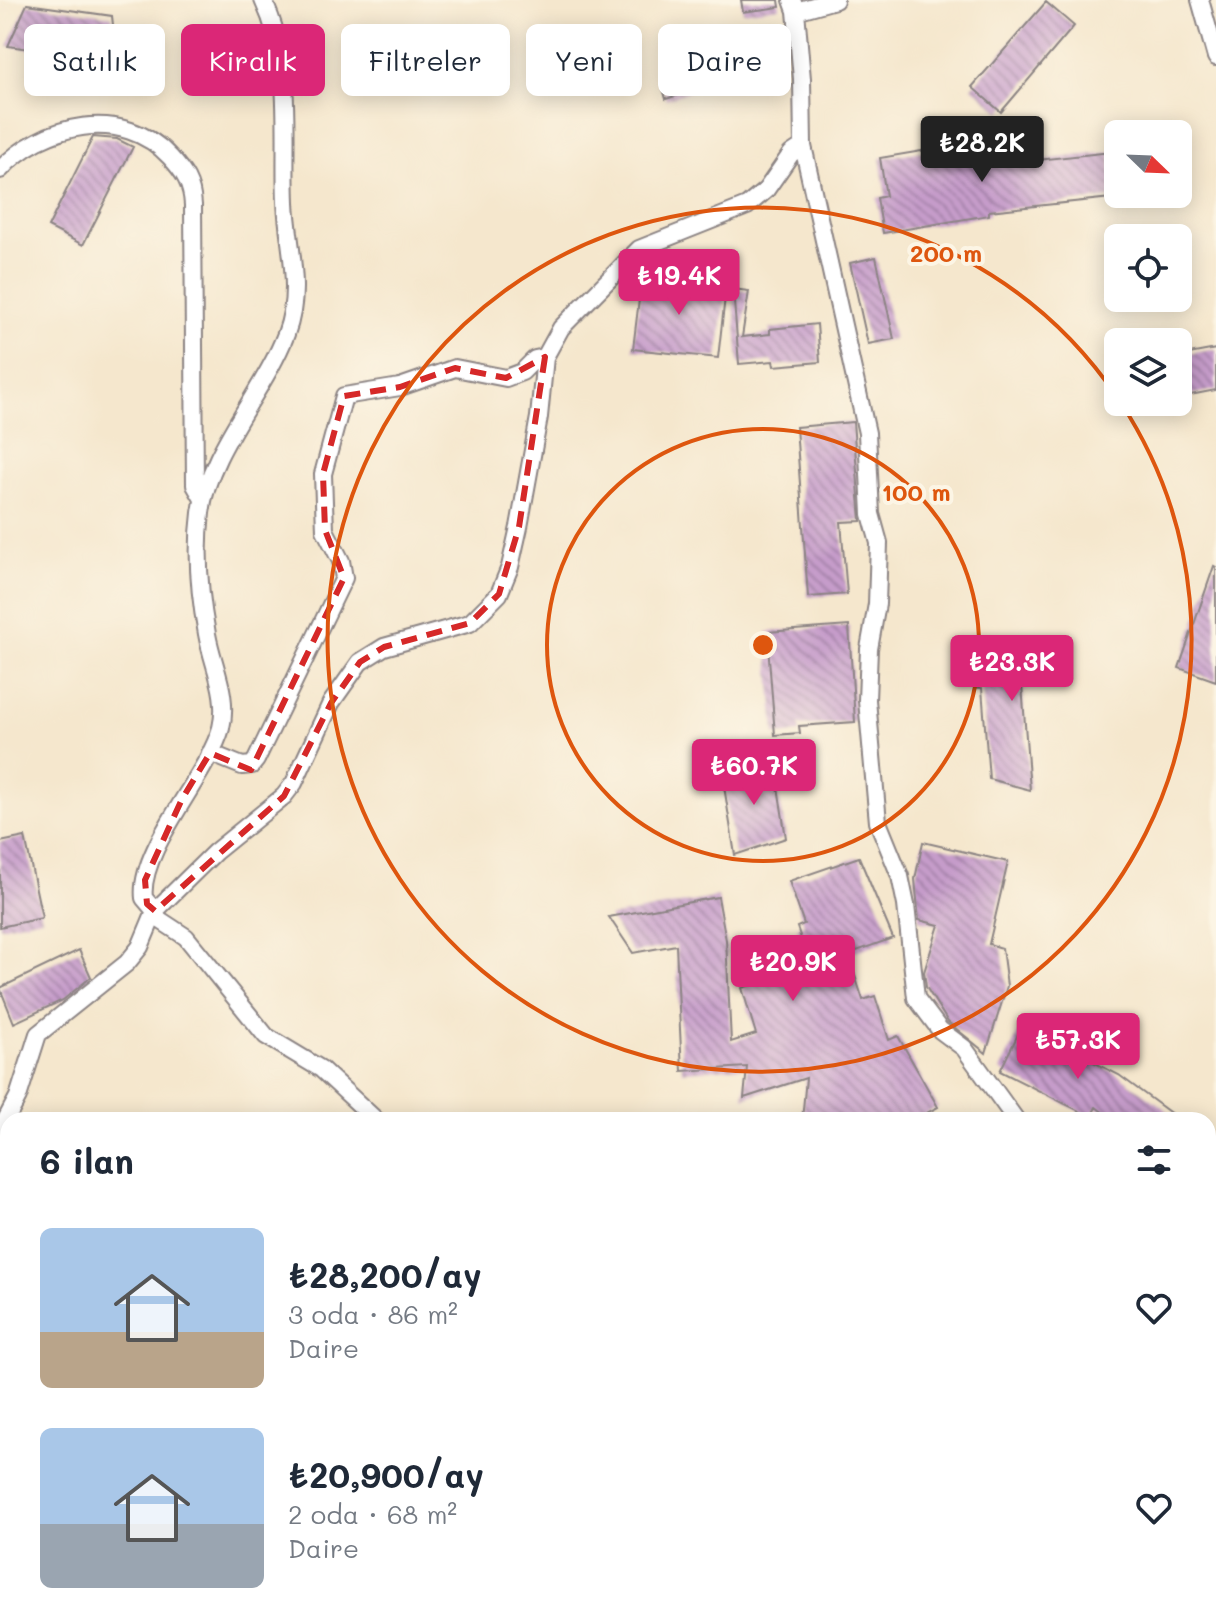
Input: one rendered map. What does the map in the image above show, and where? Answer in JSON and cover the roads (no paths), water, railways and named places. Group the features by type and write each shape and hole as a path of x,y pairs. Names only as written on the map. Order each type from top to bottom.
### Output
{"street":[{"path":"263,0 276,31 284,68 286,205 296,280 295,297 281,347 213,473 203,499 200,529 204,615 224,709 219,734 182,799 145,880 144,898 155,913 186,937 266,1036 321,1069 367,1112"},
{"path":"835,0 794,6 803,146 867,433 871,514 879,543 877,604 869,649 867,700 878,822 900,876 916,998 940,1030 964,1048 1010,1112"},
{"path":"1200,0 1216,57"},
{"path":"0,170 22,147 37,138 96,126 123,129 151,141 185,173 193,205 195,485 203,499"},
{"path":"10,1112 18,1097 38,1034 127,963 155,913 215,852 284,796 294,783 327,710 360,662 384,647 470,623 499,594 510,567 519,527 539,417 545,357 561,328 629,257 658,238 747,206 766,190 791,154 803,146"},
{"path":"210,753 242,766 252,765 256,760 344,578 341,561 325,530 323,474 344,396 400,387 455,368 506,378 522,372 535,359 545,357"}]}
